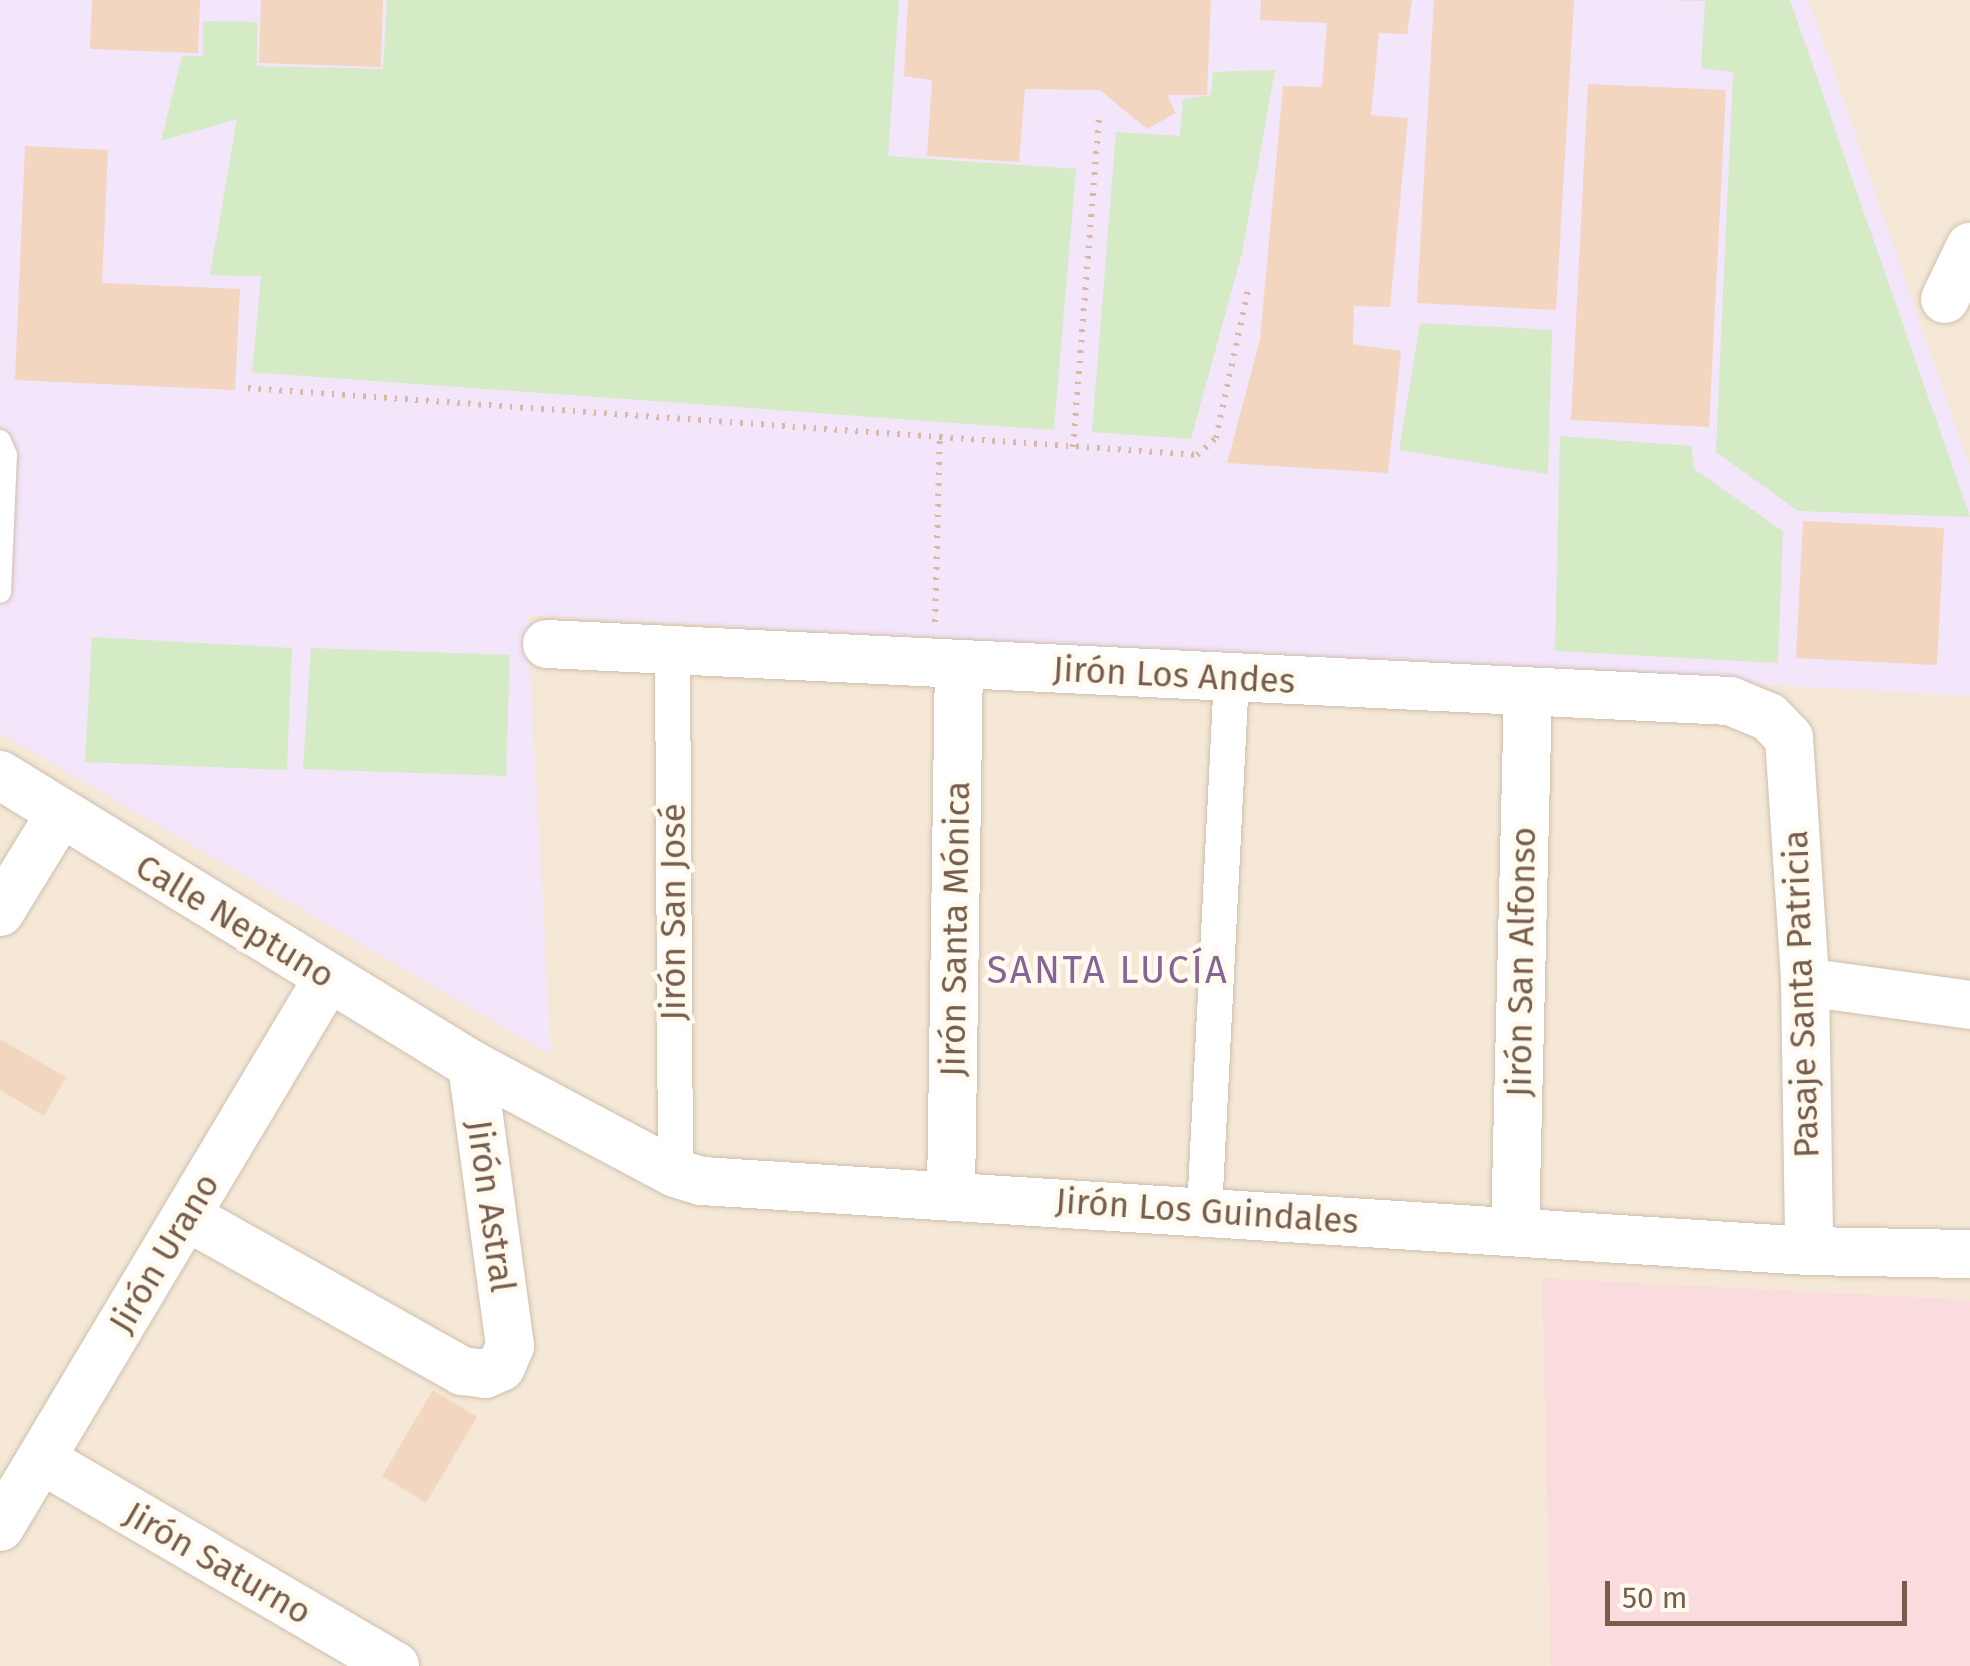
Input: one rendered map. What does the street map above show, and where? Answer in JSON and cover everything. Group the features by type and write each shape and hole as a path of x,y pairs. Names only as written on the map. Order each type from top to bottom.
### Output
{"street":[{"path":"1945,299 1970,247"},
{"name":"Jirón Los Andes","path":"547,644 1730,701 1770,717 1789,738"},
{"name":"Jirón San José","path":"672,651 674,1173"},
{"name":"Jirón Santa Mónica","path":"946,664 951,1194"},
{"path":"1204,1211 1230,678"},
{"name":"Jirón San Alfonso","path":"1515,1231 1528,692"},
{"name":"Pasaje Santa Patricia","path":"1789,738 1804,982 1809,1251"},
{"name":"Calle Neptuno","path":"0,774 472,1066"},
{"path":"0,912 60,814"},
{"name":"Jirón Urano","path":"0,1527 328,978"},
{"path":"1804,982 1970,1005"},
{"name":"Jirón Los Guindales","path":"472,1066 674,1173 702,1181 1809,1251 1970,1254"},
{"name":"Jirón Astral","path":"186,1216 462,1371 485,1374 501,1367 510,1346 472,1066"},
{"name":"Jirón Saturno","path":"41,1460 396,1666"}],"lane":[{"path":"0,441 6,455 0,592"}],"path":[{"path":"1073,447 1099,120"},
{"path":"248,388 1197,455 1208,450 1216,438 1248,286"},
{"path":"940,437 946,664"}],"shaded area":[{"path":"0,0 1970,0 1970,1666 0,1666"},
{"path":"0,0 1809,0 1970,468 1970,696 527,615 551,1055 0,733"},
{"path":"1542,1278 1970,1300 1970,1666 1551,1666"}],"green space":[{"path":"387,0 899,0 888,156 1076,169 1054,430 252,372 261,276 210,275 237,119 161,141 182,56 203,56 203,21 257,22 257,66 383,69"},
{"path":"1662,0 1790,0 1970,517 1798,511 1716,452 1733,72 1701,68 1705,1"},
{"path":"1275,70 1242,253 1191,439 1092,432 1116,132 1180,136 1183,99 1211,95 1213,72"},
{"path":"1420,323 1552,330 1548,474 1399,450"},
{"path":"1560,436 1691,446 1694,469 1783,531 1778,663 1555,651"},
{"path":"92,637 292,648 287,770 85,762"},
{"path":"311,648 510,655 506,776 303,769"}],"building":[{"path":"92,0 200,0 198,53 90,49"},
{"path":"261,0 383,0 381,67 259,63"},
{"path":"908,0 1211,0 1207,95 1167,95 1176,113 1147,129 1100,90 1025,89 1019,162 927,156 932,80 904,76"},
{"path":"1261,0 1412,0 1407,34 1379,33 1371,115 1408,118 1390,307 1354,306 1353,344 1401,351 1388,473 1227,463 1260,340 1283,86 1322,87 1327,23 1260,20"},
{"path":"1434,0 1574,0 1556,310 1417,303"},
{"path":"1588,84 1726,90 1709,427 1571,420"},
{"path":"25,146 108,150 102,283 240,289 235,390 15,380"},
{"path":"1803,521 1944,528 1937,665 1796,658"},
{"path":"0,1039 66,1077 44,1116 0,1090"},
{"path":"433,1390 477,1417 426,1503 382,1476"}],"district":[{"name":"SANTA LUCÍA","path":"1108,971"}]}
